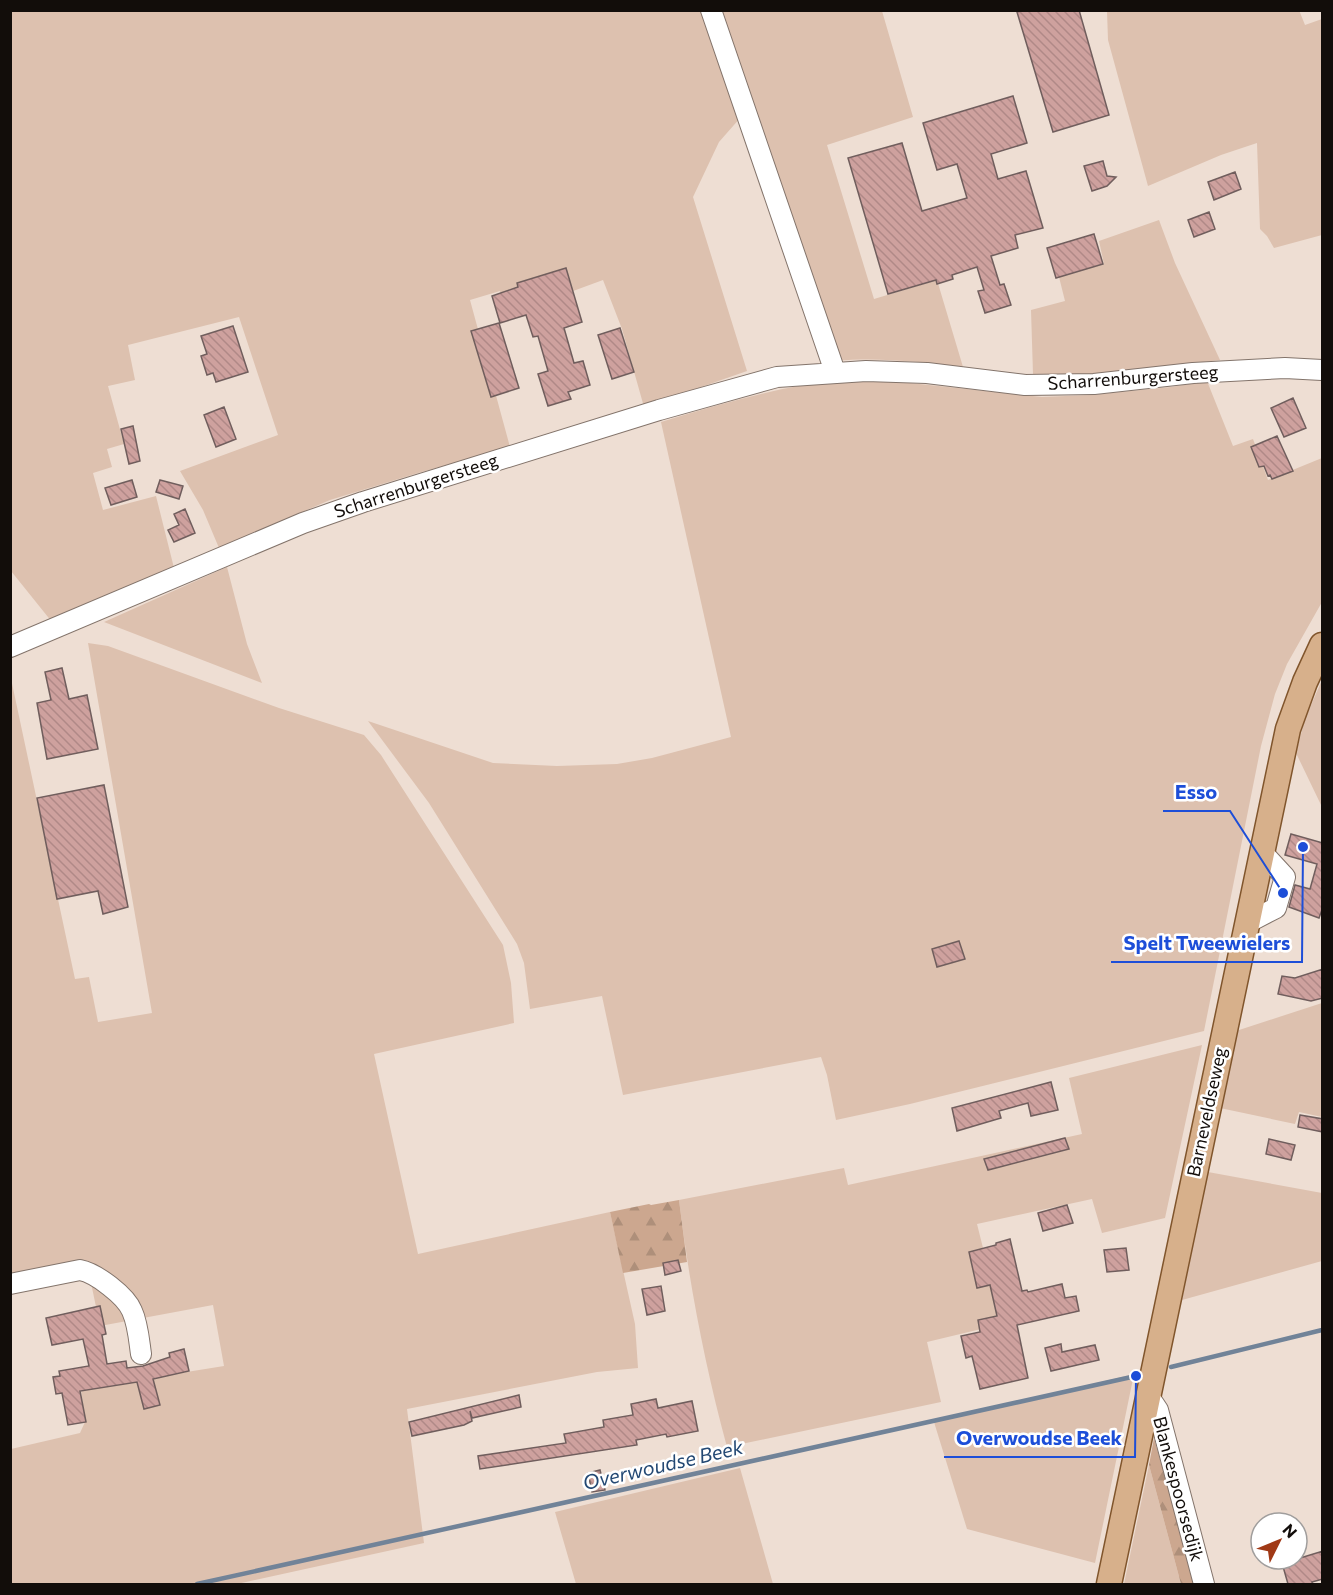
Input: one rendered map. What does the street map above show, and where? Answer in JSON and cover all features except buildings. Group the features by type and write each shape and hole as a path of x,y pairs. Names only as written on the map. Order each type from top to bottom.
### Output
{"main road":[{"name":"Barneveldseweg","path":"1109,1584 1288,729 1305,682 1323,645"}],"street":[{"path":"711,10 835,372"},
{"name":"Scharrenburgersteeg","path":"10,647 303,523 363,502 659,410 777,377 835,372 927,373 1025,385 1094,384 1193,373 1285,368 1323,370"},
{"path":"10,1284 80,1270 91,1274 125,1300 131,1308 141,1354"},
{"name":"Blankespoorsedijk","path":"1148,1395 1158,1410 1204,1584"}],"shaded area":[{"path":"1299,10 1305,25 1322,19 1322,235 1274,248 1260,229 1257,143 1221,155 1148,186 1108,40 1107,11"},
{"path":"10,11 704,11 741,117 719,142 693,197 747,371 644,407 622,329 603,280 508,315 500,291 470,300 510,447 330,500 219,548 203,510 180,471 278,435 239,317 128,345 135,380 108,386 124,444 107,449 112,467 93,473 103,510 156,496 174,568 52,622 11,571"},
{"path":"715,11 882,11 913,117 827,145 874,299 937,280 963,367 884,360 836,361"},
{"path":"1159,220 1175,263 1220,360 1094,375 1033,374 1031,310 1065,301 1059,277 1104,264 1099,241"},
{"path":"835,380 882,380 1042,397 1090,395 1207,381 1233,446 1253,439 1268,480 1322,458 1322,602 1287,664 1275,694 1261,746 1204,1031 910,1104 836,1120 821,1057 623,1095 602,996 530,1009 524,963 517,944 429,803 368,721 493,763 557,766 617,764 652,758 731,737 661,422 747,397"},
{"path":"227,567 247,644 262,683 104,622"},
{"path":"88,643 108,646 279,708 364,735 381,755 503,945 511,983 514,1023 374,1054 418,1254 610,1212 635,1324 638,1368 597,1372 407,1409 424,1543 237,1584 11,1584 11,1449 80,1433 85,1422 81,1389 224,1366 213,1305 100,1326 90,1278 11,1294 10,674 75,979 89,977 98,1022 152,1013"},
{"path":"1322,680 1322,807 1296,753 1305,719"},
{"path":"1322,1003 1322,1117 1299,1112 1295,1124 1220,1108 1236,1031"},
{"path":"1202,1045 1165,1218 1102,1233 1092,1199 977,1224 1002,1324 927,1342 941,1402 727,1447 698,1324 679,1200 844,1168 848,1185 1082,1134 1069,1078"},
{"path":"1208,1172 1322,1193 1322,1261 1182,1300"},
{"path":"1134,1374 1095,1563 967,1529 934,1422"},
{"path":"1149,1465 1181,1584 1124,1584"},
{"path":"740,1468 773,1584 576,1584 555,1512"}],"green space":[{"path":"679,1200 687,1262 623,1273 610,1212"},
{"path":"1154,1438 1195,1584 1181,1584 1149,1465"}],"waterway":[{"name":"Overwoudse Beek","path":"1171,1367 1322,1330"},
{"name":"Overwoudse Beek","path":"197,1584 1136,1376"}],"place":[{"name":"Spelt Tweewielers","path":"1303,847"},
{"name":"Esso","path":"1283,893"},
{"name":"Overwoudse Beek","path":"1136,1376"}]}
